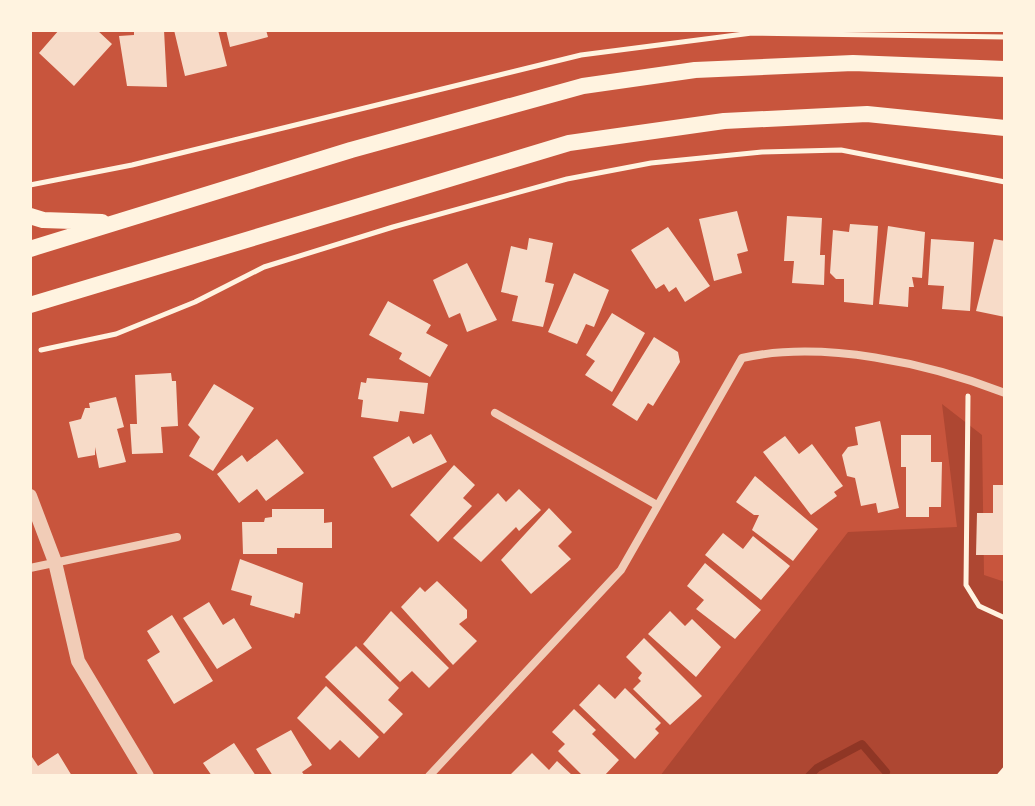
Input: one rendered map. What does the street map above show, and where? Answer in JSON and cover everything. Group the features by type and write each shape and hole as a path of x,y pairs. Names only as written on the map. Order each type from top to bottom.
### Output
{"main road":[{"path":"30,249 351,150 583,86 695,70 821,65 1005,69"},
{"path":"30,305 569,143 724,121 867,114 1005,128"},
{"path":"30,216 43,220 116,222"}],"street":[{"path":"429,776 621,570 742,358 777,350 820,351 952,373 1005,393"},
{"path":"495,413 657,505"},
{"path":"30,496 55,562 78,661 147,776"},
{"path":"30,568 177,537"}],"path":[{"path":"41,350 116,334 195,302 264,267 365,236 567,179 651,163 762,152 841,150 1005,182"},
{"path":"968,379 966,585 979,606 1005,618"},
{"path":"999,776 1005,769"}],"shaded area":[{"path":"942,404 982,435 984,575 1005,582 1005,768 998,776 660,776 848,532 957,527"}],"building":[{"path":"59,30 97,30 112,44 74,86 39,53"},
{"path":"134,30 164,30 167,87 127,86 119,36 134,35"},
{"path":"174,30 218,30 227,66 185,76"},
{"path":"226,30 266,30 268,37 230,47"},
{"path":"737,211 748,251 737,254 742,273 714,281 699,219"},
{"path":"787,216 822,218 820,255 825,255 824,285 792,283 794,261 784,261"},
{"path":"850,224 878,226 873,305 844,302 844,279 836,279 830,273 833,230 849,232"},
{"path":"888,226 925,232 922,278 912,277 914,287 909,287 908,307 879,304"},
{"path":"668,227 710,286 685,302 676,287 669,292 664,284 656,289 631,250"},
{"path":"529,238 553,243 545,282 554,284 543,327 512,321 518,296 501,292 511,246 527,250"},
{"path":"931,239 974,242 970,311 942,309 944,286 928,285"},
{"path":"994,239 1005,241 1005,317 976,311"},
{"path":"467,263 497,320 467,332 460,313 449,318 433,280"},
{"path":"574,273 609,290 594,327 586,324 577,344 548,332"},
{"path":"388,301 431,325 426,333 448,345 430,377 399,359 402,353 369,335"},
{"path":"612,313 645,333 612,392 585,375 595,361 586,355"},
{"path":"654,337 678,352 680,362 653,406 648,403 637,421 612,405"},
{"path":"171,373 172,381 176,381 178,426 161,427 163,453 132,454 130,424 137,424 135,375"},
{"path":"367,378 428,383 424,414 400,411 398,422 361,417 363,400 358,399 361,382 366,383"},
{"path":"214,384 254,408 213,471 189,456 200,437 188,425"},
{"path":"116,397 124,427 117,429 126,462 99,468 95,447 95,455 78,458 69,422 81,419 85,408 90,408 89,403"},
{"path":"880,421 899,508 878,513 876,503 861,506 855,478 847,476 842,455 848,447 858,445 855,427"},
{"path":"431,434 447,462 392,488 373,457 409,436 413,444"},
{"path":"901,435 931,435 931,462 942,462 941,507 929,507 929,517 906,517 906,467 901,467"},
{"path":"785,436 799,454 812,444 843,486 834,492 837,496 811,515 763,452"},
{"path":"277,439 304,473 266,501 257,489 239,503 217,474 242,455 247,462"},
{"path":"454,465 475,485 463,498 472,506 438,542 410,515"},
{"path":"755,476 818,529 793,561 752,530 759,515 754,515 736,502"},
{"path":"993,485 1005,485 1005,555 976,555 977,513 993,513"},
{"path":"519,489 541,510 519,531 516,527 481,562 453,538 498,493 506,502"},
{"path":"549,508 572,532 558,546 571,559 531,594 501,560"},
{"path":"272,509 324,509 324,523 332,522 332,548 277,548 277,554 243,554 242,522 264,522 265,518 272,517"},
{"path":"723,533 743,549 753,536 790,566 761,600 705,555"},
{"path":"240,559 303,583 300,614 295,613 294,618 250,605 252,596 231,590"},
{"path":"705,563 761,610 735,639 696,609 704,600 687,586"},
{"path":"437,581 467,610 467,618 459,624 477,641 453,665 401,607 420,587 425,592"},
{"path":"209,602 223,625 234,618 252,648 217,669 183,618"},
{"path":"391,611 449,668 429,688 412,671 400,682 363,644"},
{"path":"670,611 685,626 692,619 721,647 696,677 648,634"},
{"path":"172,615 213,681 174,704 147,660 160,652 147,631"},
{"path":"644,638 702,696 670,725 633,689 641,681 638,678 642,673 626,657"},
{"path":"356,646 399,688 388,700 403,714 384,734 325,677"},
{"path":"599,684 615,699 625,688 661,723 655,729 659,733 635,759 579,705"},
{"path":"326,686 379,737 359,758 340,740 330,750 297,718"},
{"path":"574,709 596,730 592,734 619,760 604,776 583,776 558,751 565,744 552,732"},
{"path":"291,730 312,765 302,772 305,776 273,776 256,749"},
{"path":"234,743 256,776 212,776 203,763"},
{"path":"58,753 72,776 30,776 30,754 38,766"},
{"path":"532,753 549,770 557,761 573,776 509,776"}],"waterway":[{"path":"809,776 817,768 862,744 886,772"}]}
